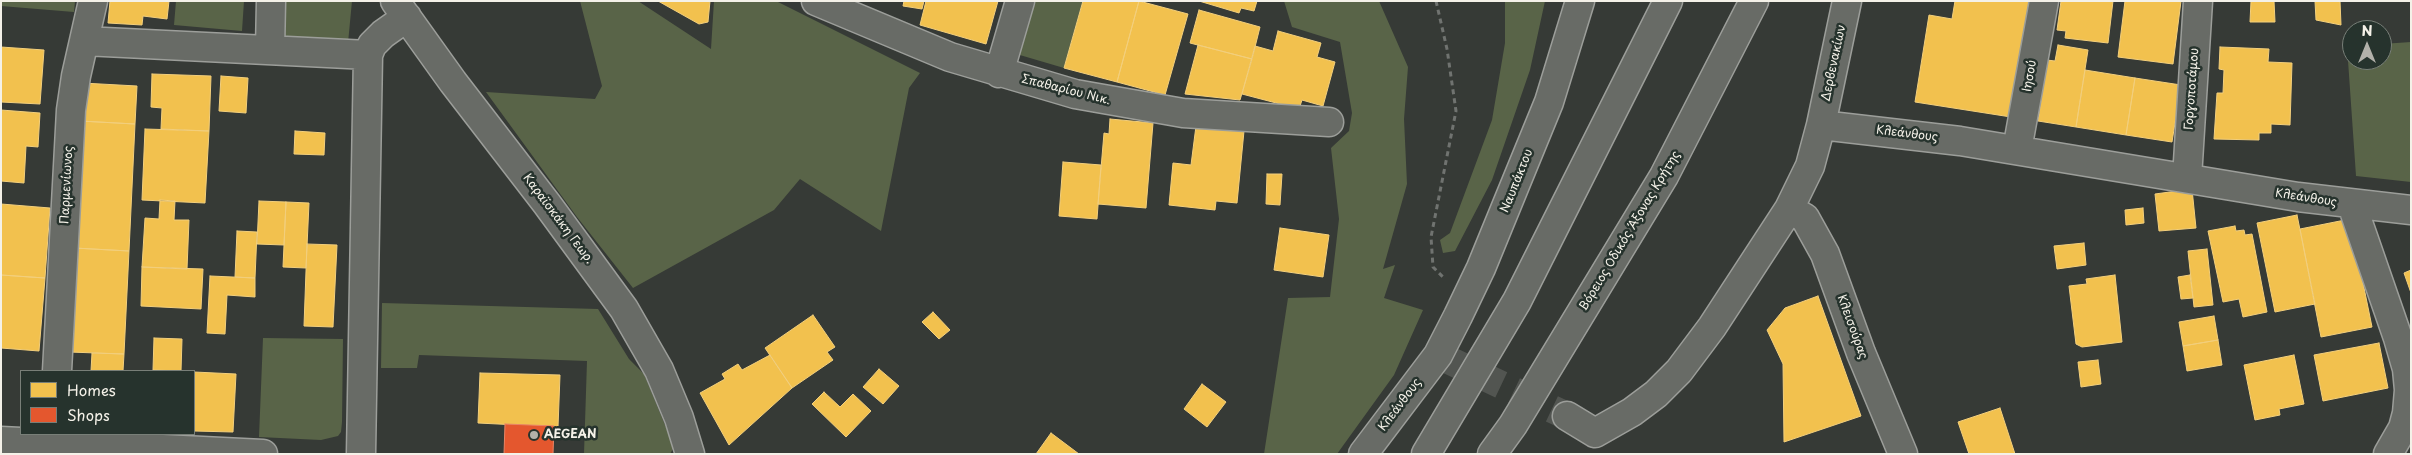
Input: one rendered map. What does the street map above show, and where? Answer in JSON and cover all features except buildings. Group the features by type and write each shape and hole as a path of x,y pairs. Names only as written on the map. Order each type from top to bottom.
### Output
{"main road":[{"name":"Παρμενίωνος","path":"57,370 71,110 93,1"},
{"path":"270,50 271,1"},
{"path":"999,73 1020,1"},
{"name":"Ναυπάκτου","path":"1438,355 1469,293 1549,102 1580,1"},
{"path":"1426,454 1517,301 1668,1"},
{"name":"Βόρειος Οδικός Άξονας Κρήτης","path":"1492,454 1513,425 1664,176 1754,1"},
{"name":"Δερβενακίων","path":"1821,125 1847,1"},
{"name":"Ιησού","path":"2017,150 2044,1"},
{"name":"Γοργοποτάμου","path":"2187,178 2198,1"},
{"name":"Σπαθαρίου Νικ.","path":"819,2 898,37 999,73 1075,94 1148,108 1227,116 1328,122"},
{"path":"361,454 368,55 372,45 383,34 401,9"},
{"name":"Καραϊσκάκη Γεωρ.","path":"401,9 453,82 547,204 624,309 659,370 680,418 690,454"},
{"path":"84,41 368,55"},
{"path":"1567,416 1596,443 1679,371 1712,326 1789,209 1810,166 1821,125"},
{"name":"Κλεάνθους","path":"1821,125 2017,150 2352,205 2411,210"},
{"path":"2352,205 2398,338 2407,374 2407,413 2402,428 2388,454"},
{"name":"Κλεισούρας","path":"1789,209 1809,223 1826,254 1861,353 1903,454"},
{"name":"Κλεάνθους","path":"1363,454 1438,355"},
{"path":"1,441 53,438 262,454"}],"path":[{"path":"1436,1 1447,49 1456,111 1431,237 1433,267 1446,279 1469,293"}],"green space":[{"path":"1,1 75,1 74,12 1,6"},
{"path":"176,1 244,1 242,31 174,25"},
{"path":"280,1 352,1 348,43 278,36"},
{"path":"580,1 638,1 711,49 714,1 776,1 920,73 909,88 881,231 800,179 774,210 633,288 577,217 486,92 595,99 602,86"},
{"path":"1027,1 1083,1 1064,68 1013,53"},
{"path":"1284,1 1379,1 1408,67 1404,119 1407,184 1383,269 1395,265 1384,298 1423,310 1394,375 1337,454 1264,454 1288,298 1330,297 1339,219 1331,148 1349,131 1352,113 1340,42 1292,27"},
{"path":"1505,1 1545,1 1530,70 1492,180 1455,251 1443,253 1440,240 1450,233 1492,120 1505,43"},
{"path":"2411,42 2411,182 2356,176 2349,70 2392,70 2392,43"},
{"path":"382,303 598,309 629,359 644,374 674,447 670,454 584,454 587,361 419,355 417,368 381,368"},
{"path":"263,338 343,339 342,422 341,432 338,436 321,440 259,437"}],"tunnel":[{"path":"1438,355 1567,416"}],"place":[{"name":"AEGEAN","path":"534,435"}]}
